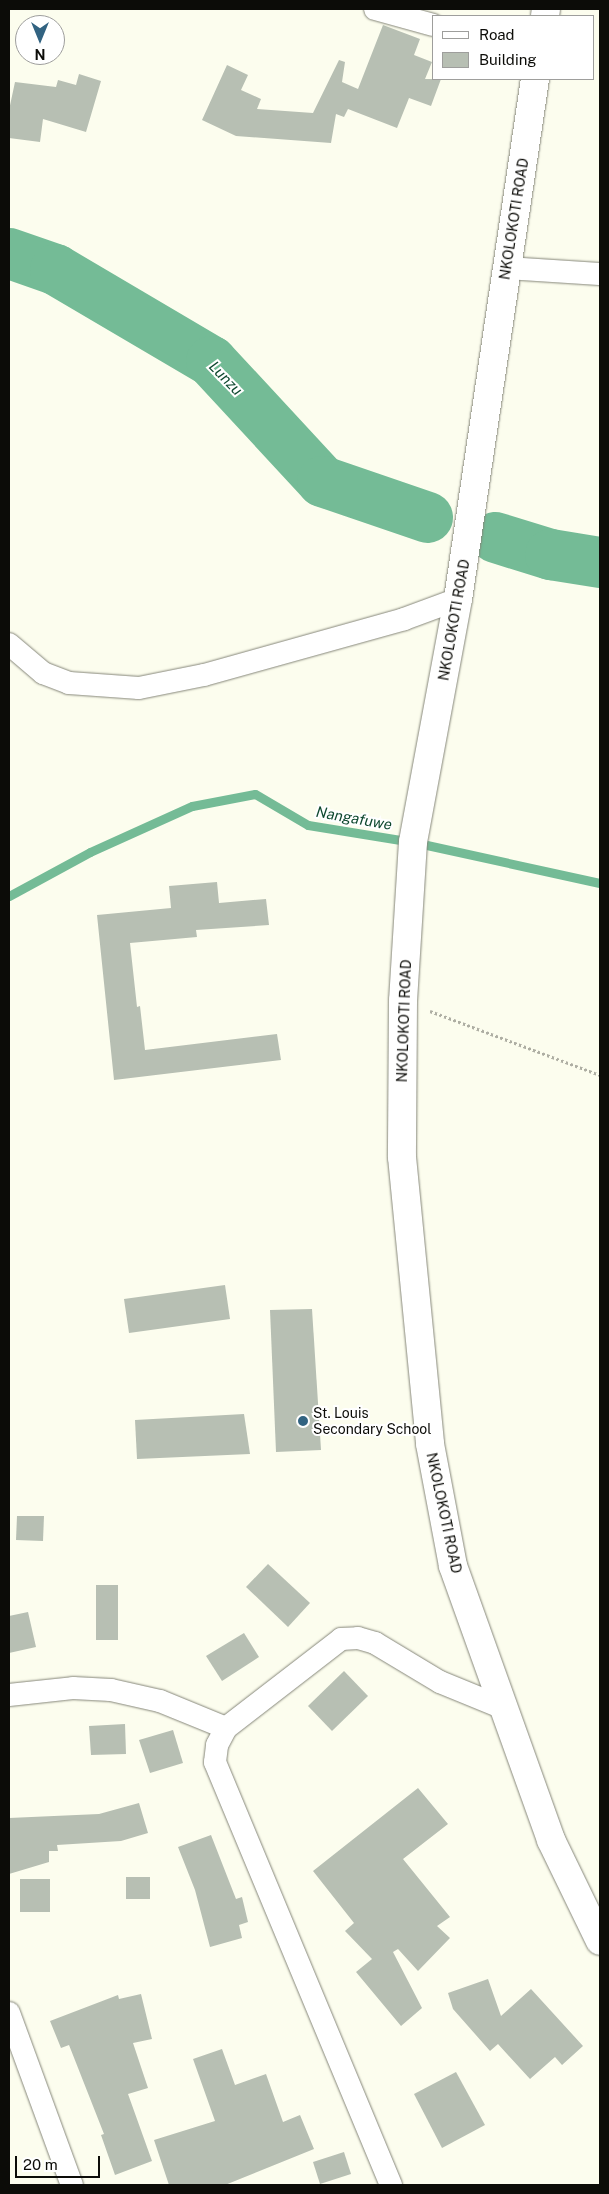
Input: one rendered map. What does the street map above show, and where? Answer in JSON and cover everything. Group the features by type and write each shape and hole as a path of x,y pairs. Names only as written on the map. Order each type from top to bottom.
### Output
{"main road":[{"name":"NKOLOKOTI ROAD","path":"535,80 458,599 414,842 403,1001 402,1157 430,1444 453,1566 501,1707 551,1840 600,1941"}],"street":[{"path":"375,9 432,24"},
{"path":"506,268 600,274"},
{"path":"9,644 43,673 69,683 139,688 214,673 404,619 458,599"},
{"path":"391,2185 215,1762 216,1745 226,1728 341,1639 375,1643 440,1682 501,1707"},
{"path":"9,1695 72,1688 112,1690 160,1701 226,1728"},
{"path":"9,2013 72,2185"}],"path":[{"path":"403,1001 600,1075"}],"building":[{"path":"383,25 420,39 414,55 432,62 425,79 441,80 431,106 409,98 397,128 348,109 344,117 336,114 331,143 236,136 202,120 227,65 248,75 241,90 261,99 257,109 313,113 339,60 345,62 342,82 358,89"},
{"path":"79,74 101,81 86,132 43,119 40,142 9,138 9,110 15,82 56,87 58,80 76,85"},
{"path":"217,882 219,903 266,899 269,925 196,930 197,937 130,943 137,1007 140,1006 145,1050 277,1034 281,1060 114,1080 97,915 171,908 169,886"},
{"path":"225,1285 230,1319 129,1333 124,1299"},
{"path":"312,1309 321,1450 276,1452 270,1310"},
{"path":"244,1414 250,1454 137,1459 135,1420"},
{"path":"17,1516 44,1516 43,1541 16,1540"},
{"path":"268,1564 310,1603 288,1627 246,1587"},
{"path":"96,1585 118,1585 118,1640 96,1640"},
{"path":"28,1612 36,1647 9,1653 9,1616"},
{"path":"244,1633 259,1657 222,1681 206,1656"},
{"path":"344,1671 368,1696 332,1731 308,1706"},
{"path":"125,1724 126,1754 91,1755 89,1726"},
{"path":"173,1730 183,1763 150,1773 139,1740"},
{"path":"418,1788 448,1824 403,1859 450,1917 437,1926 450,1938 418,1971 398,1949 393,1952 422,2008 401,2026 356,1972 372,1959 345,1931 354,1923 313,1871"},
{"path":"139,1803 148,1833 121,1841 57,1845 58,1851 49,1851 49,1862 9,1874 9,1818 99,1814"},
{"path":"211,1835 236,1899 242,1897 248,1922 239,1925 242,1938 210,1947 195,1890 178,1847"},
{"path":"126,1877 150,1877 150,1899 126,1899"},
{"path":"20,1879 50,1879 50,1912 20,1912"},
{"path":"488,1979 501,2016 531,1989 583,2046 562,2065 555,2057 530,2079 498,2044 490,2051 453,2009 448,1993"},
{"path":"141,1994 152,2039 133,2043 148,2088 128,2094 152,2161 115,2175 101,2135 104,2134 69,2045 61,2048 50,2021 118,1995 119,1999"},
{"path":"222,2049 235,2085 266,2074 283,2122 300,2115 314,2149 225,2185 169,2185 154,2140 215,2121 193,2059"},
{"path":"456,2072 485,2125 442,2148 414,2094"},
{"path":"344,2152 351,2174 320,2184 313,2162"}],"waterway":[{"name":"Lunzu","path":"9,253 55,269 211,361 322,481 427,517"},
{"name":"Lunzu","path":"495,537 550,554 600,562"},
{"name":"Nangafuwe","path":"9,896 90,852 192,806 255,794 308,825 413,842 600,883"}],"place":[{"name":"St. Louis Secondary School","path":"303,1421"}]}
